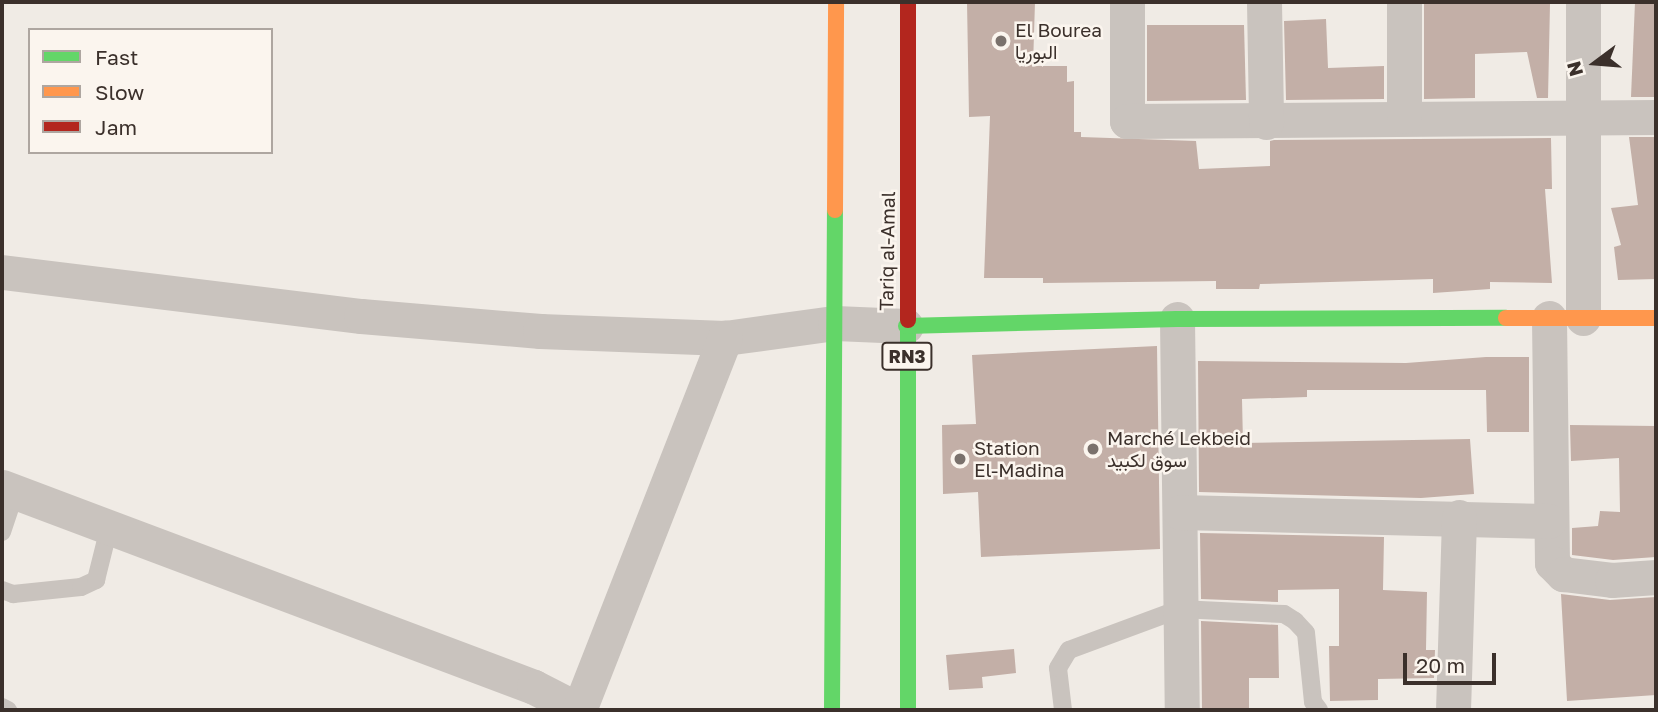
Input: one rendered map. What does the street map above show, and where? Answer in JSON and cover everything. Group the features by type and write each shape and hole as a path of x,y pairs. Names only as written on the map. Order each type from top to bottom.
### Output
{"main road":[{"path":"832,710 836,2"},
{"name":"Tariq al-Amal","path":"908,2 908,710"},
{"path":"906,326 1177,319 1656,318"}],"street":[{"path":"1127,2 1127,121 1266,122 1404,116 1656,117"},
{"path":"1264,2 1266,122"},
{"path":"1404,116 1405,2"},
{"path":"1583,2 1583,318"},
{"path":"2,272 361,316 540,331 725,338 835,323 906,326"},
{"path":"1549,318 1549,553 1563,574 1612,580 1656,577"},
{"path":"1177,319 1182,710"},
{"path":"8,490 534,687 579,710 725,338"},
{"path":"1180,512 1549,521"},
{"path":"1453,710 1459,517"}],"lane":[{"path":"2,532 8,490"},
{"path":"2,590 13,594 81,587 96,580 109,528"},
{"path":"1063,710 1058,668 1069,650 1180,609 1283,614 1295,621 1306,633 1312,702 1319,710"},
{"path":"2,707 8,710"}],"building":[{"path":"967,2 1035,2 1033,66 1067,66 1067,82 1074,81 1074,132 1081,132 1081,137 1196,141 1199,169 1270,166 1270,141 1274,140 1551,138 1552,189 1545,189 1552,283 1490,282 1490,289 1433,293 1433,279 1260,284 1259,289 1216,289 1216,281 1043,283 1043,278 984,278 990,116 969,117"},
{"path":"1424,2 1550,4 1548,98 1537,98 1527,52 1475,54 1475,98 1424,99"},
{"path":"1635,2 1656,2 1656,97 1631,97"},
{"path":"1326,19 1328,68 1384,66 1384,99 1286,100 1284,21"},
{"path":"1147,25 1244,25 1246,100 1147,101"},
{"path":"1629,137 1656,137 1656,279 1618,280 1614,247 1621,245 1611,208 1638,205"},
{"name":"Marché Lekbeid سوق لكبيد","path":"1157,346 1160,549 981,557 978,492 943,494 942,425 976,424 972,355"},
{"path":"1529,357 1529,432 1487,432 1486,390 1307,390 1307,397 1242,399 1243,443 1470,439 1474,494 1421,498 1199,492 1198,361 1406,363"},
{"path":"1570,425 1656,426 1656,557 1613,560 1572,555 1572,528 1598,526 1600,511 1620,512 1619,458 1571,461"},
{"path":"1200,533 1384,537 1383,590 1427,592 1426,650 1435,650 1434,678 1378,679 1378,700 1330,701 1329,646 1339,646 1339,589 1278,590 1278,602 1201,599"},
{"path":"1561,594 1610,600 1656,597 1656,695 1567,701"},
{"path":"1201,621 1278,625 1279,678 1249,678 1249,710 1202,710"},
{"path":"1014,649 1016,673 982,677 983,688 949,690 946,655"}],"traffic: fast":[{"path":"832,710 835,210"},
{"path":"906,326 1177,319 1506,318"},
{"path":"908,320 908,710"}],"traffic: slow":[{"path":"835,210 836,2"},
{"path":"1506,318 1656,318"}],"traffic: jam":[{"path":"908,2 908,320"}],"place":[{"name":"El Bourea البوريا","path":"1001,41"},
{"name":"Marché Lekbeid سوق لكبيد","path":"1093,449"},
{"name":"Station El-Madina","path":"960,459"}]}
